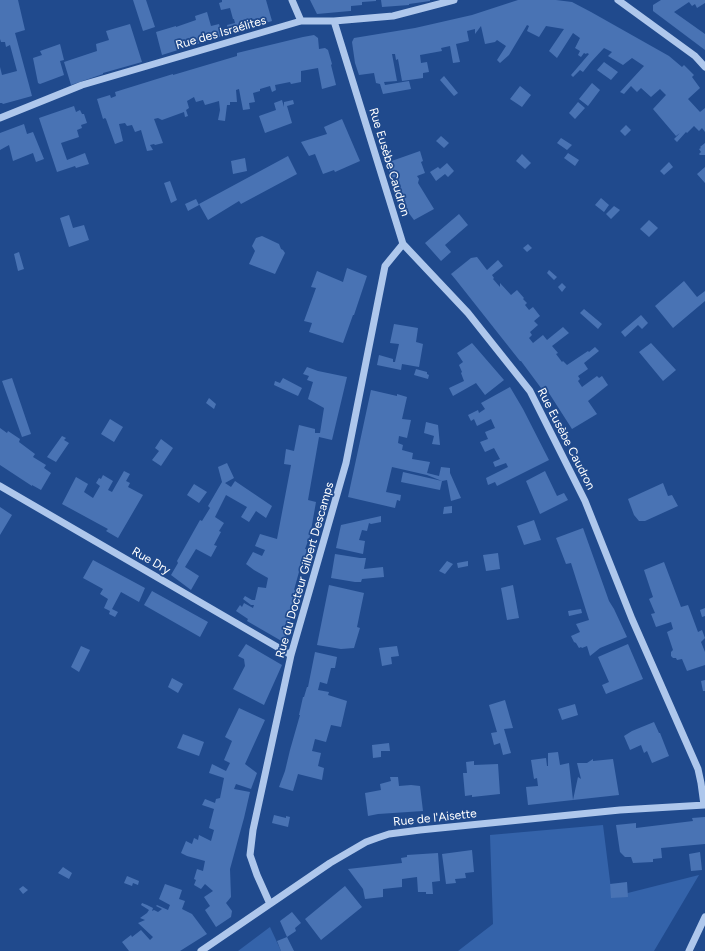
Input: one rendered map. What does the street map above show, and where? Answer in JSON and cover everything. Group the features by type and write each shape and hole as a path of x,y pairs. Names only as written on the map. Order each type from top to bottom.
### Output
{"street":[{"path":"292,0 301,21"},
{"name":"Rue des Israélites","path":"0,118 82,85 301,21 393,16 454,0"},
{"path":"618,0 695,56 705,67"},
{"name":"Rue Eusèbe Caudron","path":"334,20 403,244 468,313 530,391 585,501 632,619 698,769 704,805"},
{"name":"Rue du Docteur Gilbert Descamps","path":"270,904 250,855 253,830 292,654 346,463 385,266 403,244"},
{"name":"Rue Dry","path":"0,486 292,654"},
{"name":"Rue de l'Aisette","path":"201,951 336,859 366,842 389,834 620,810 704,805"},
{"path":"689,951 705,917"}],"shaded area":[{"path":"603,825 612,897 699,875 654,951 458,951 493,924 490,835"},
{"path":"270,927 281,951 238,951"}],"building":[{"path":"0,0 18,0 25,30 15,33 32,96 3,104 0,103 0,67 2,75 17,71 10,45 6,47 5,42 1,42 0,39"},
{"path":"133,0 146,0 155,27 143,31"},
{"path":"222,0 266,0 272,21 162,55 156,32 196,20 195,16 207,12 211,26 219,24 221,31 228,29 227,25 235,23 230,8 221,10 219,3 222,2"},
{"path":"310,0 376,1 362,2 362,5 351,6 351,11 317,14"},
{"path":"381,0 430,1 409,5 382,7"},
{"path":"518,0 556,0 572,2 669,56 682,67 684,65 694,75 692,77 700,88 688,99 700,112 705,108 705,132 702,128 699,131 694,126 677,142 674,139 680,133 676,136 653,109 666,95 660,89 651,97 641,88 637,92 631,86 624,94 620,92 644,66 632,58 623,65 608,56 612,52 604,48 583,72 580,70 573,77 571,75 589,54 584,53 581,57 578,55 580,51 575,48 580,38 573,33 557,58 549,51 564,29 546,26 539,37 527,31 529,26 527,25 509,55 500,63 497,60 506,46 497,40 495,42 485,44 481,26 475,34 475,29 467,31 469,41 456,44 460,62 453,63 450,46 441,48 442,51 420,55 421,63 427,62 429,72 423,73 423,78 402,81 398,59 396,60 395,54 392,54 397,81 384,82 385,85 409,81 411,89 383,94 380,84 376,83 374,73 359,75 355,63 352,42 354,38 415,28 472,15"},
{"path":"661,0 705,0 705,3 697,8 695,4 692,6 689,2 674,12 705,34 705,50 653,11 653,5"},
{"path":"130,24 142,62 103,73 71,85 64,62 97,51 96,44 109,40 106,31"},
{"path":"314,35 318,38 319,49 325,48 328,50 336,85 322,89 318,68 301,71 301,82 291,84 290,82 275,85 276,90 272,92 270,86 260,89 260,91 253,93 255,102 249,103 250,109 243,110 239,89 236,90 237,102 230,102 230,105 227,105 225,121 218,120 220,110 219,101 205,105 203,100 196,102 194,97 187,101 189,108 186,110 188,116 185,117 184,112 162,120 158,118 154,119 163,143 150,145 153,150 147,151 141,130 135,132 132,125 127,126 125,123 119,124 123,141 115,144 106,119 103,119 97,99 110,95 111,98 116,96 115,92 237,56 237,53"},
{"path":"60,44 64,60 60,61 64,75 40,84 38,83 33,58 42,55 40,51"},
{"path":"604,62 618,72 611,80 597,70"},
{"path":"444,76 458,93 454,96 440,80"},
{"path":"592,83 600,90 588,106 579,99"},
{"path":"520,86 531,95 522,107 510,99"},
{"path":"282,100 284,107 284,102 293,100 294,104 287,106 292,123 265,133 259,116 276,110 274,103"},
{"path":"578,102 585,108 575,119 569,113"},
{"path":"74,106 76,112 80,110 82,114 84,114 87,123 81,125 82,128 77,130 79,137 61,143 67,160 85,153 89,164 76,168 75,166 57,172 39,118"},
{"path":"342,119 360,161 335,172 334,170 323,174 315,154 309,156 301,142 327,134 324,127"},
{"path":"24,124 27,134 33,132 44,159 36,162 33,153 13,161 9,145 0,150 0,133"},
{"path":"626,125 631,130 625,136 620,131"},
{"path":"441,136 449,143 444,148 436,141"},
{"path":"561,138 572,145 567,150 557,143"},
{"path":"705,143 705,155 700,155 699,154 701,152 699,149"},
{"path":"420,151 423,161 421,162 425,173 417,176 419,179 418,183 434,209 414,220 401,202 386,163"},
{"path":"568,153 579,160 575,166 564,158"},
{"path":"522,154 531,163 525,169 516,161"},
{"path":"288,156 297,174 241,204 239,201 208,220 199,204"},
{"path":"245,158 247,171 233,174 231,161"},
{"path":"669,162 673,167 664,175 660,171"},
{"path":"447,163 454,171 448,177 445,174 436,181 430,172 438,167 440,169"},
{"path":"705,167 705,183 697,174"},
{"path":"170,181 177,200 171,203 164,183"},
{"path":"601,198 609,205 604,212 595,205"},
{"path":"196,199 199,205 188,211 185,204"},
{"path":"614,206 620,210 611,219 606,214"},
{"path":"459,214 468,225 445,245 451,252 441,261 425,243"},
{"path":"69,215 73,228 84,225 89,240 69,247 60,218"},
{"path":"649,220 658,228 649,237 640,229"},
{"path":"262,236 279,244 285,253 275,274 249,264 255,251 252,246 256,238"},
{"path":"528,244 532,248 527,252 523,248"},
{"path":"19,252 24,269 18,271 14,254"},
{"path":"477,257 487,270 498,260 503,266 492,275 494,278 493,279 500,287 500,283 511,295 517,290 527,303 525,305 529,310 533,307 540,316 534,321 538,325 530,332 532,335 529,338 533,343 543,335 547,340 563,327 569,333 552,346 558,353 556,354 562,362 563,361 567,365 595,347 599,351 584,363 588,369 578,376 580,379 578,381 582,387 597,376 599,378 602,376 608,385 588,401 597,414 572,429 547,390 544,392 451,274 471,258"},
{"path":"347,268 367,276 343,343 309,332 312,323 304,321 316,288 311,287 317,271 343,282"},
{"path":"549,270 557,277 554,280 547,273"},
{"path":"684,281 697,297 705,291 705,301 673,328 655,306"},
{"path":"562,283 566,287 562,292 558,287"},
{"path":"584,309 602,324 598,329 580,313"},
{"path":"641,315 648,323 642,329 638,325 625,337 621,332"},
{"path":"394,324 418,328 416,342 423,344 419,367 402,364 401,370 377,365 379,355 393,359 393,362 395,362 399,344 390,343"},
{"path":"472,343 504,380 485,395 476,383 453,396 449,388 464,381 459,365 463,362 457,353"},
{"path":"651,343 676,370 663,381 639,352"},
{"path":"307,367 318,371 347,377 332,440 319,437 308,500 316,502 310,536 305,549 307,549 304,561 302,561 294,590 297,589 285,643 247,621 248,619 236,611 240,605 242,607 244,603 253,608 254,605 251,605 243,599 245,596 255,600 258,587 266,588 268,578 246,564 253,552 262,556 265,550 255,546 260,534 277,539 291,465 284,464 286,449 294,451 299,425 315,429 315,433 320,433 324,408 308,399 313,382 307,380 309,376 303,374"},
{"path":"416,369 427,372 429,375 428,379 414,375"},
{"path":"12,378 31,434 22,437 2,381"},
{"path":"283,378 302,388 298,396 274,385 275,381 280,383"},
{"path":"510,387 549,460 497,486 495,482 488,485 486,478 508,467 506,463 495,467 493,462 500,459 494,448 485,452 480,442 488,439 485,432 495,428 491,419 477,426 474,419 471,421 468,415 478,410 479,413 485,409 481,403"},
{"path":"371,390 407,397 402,419 411,420 407,438 399,436 398,443 403,445 402,450 413,453 412,459 430,462 427,473 439,476 441,467 450,468 450,473 461,498 451,501 447,480 442,481 427,475 392,467 386,492 401,495 400,501 397,500 395,508 348,497"},
{"path":"209,398 216,404 214,409 206,403"},
{"path":"110,419 123,427 114,442 101,434"},
{"path":"426,422 438,425 440,445 432,444 434,436 424,433"},
{"path":"0,428 7,433 8,431 20,439 19,442 35,454 33,457 46,465 44,468 51,473 41,490 32,486 0,465"},
{"path":"62,436 66,438 64,440 69,443 56,462 47,457"},
{"path":"161,439 173,448 161,466 152,460 159,451 155,448"},
{"path":"227,463 234,478 225,483 231,487 235,481 272,506 266,518 256,511 249,522 241,517 247,507 226,495 215,517 224,523 219,531 221,532 214,545 217,546 211,557 196,549 185,567 199,576 191,590 171,575 178,563 177,561 200,520 202,521 210,508 208,506 222,482 218,467"},
{"path":"124,471 130,474 126,481 130,483 128,487 143,495 118,538 106,531 108,529 62,504 76,477 88,484 84,492 93,498 100,486 96,483 99,478 101,479 103,475 113,481 108,490 112,492"},
{"path":"545,471 557,496 564,493 568,500 540,514 526,481"},
{"path":"403,472 442,481 440,490 401,482"},
{"path":"663,483 668,496 672,495 678,506 645,521 639,521 634,515 628,499"},
{"path":"194,484 207,492 199,503 187,495"},
{"path":"452,506 452,513 443,514 444,507"},
{"path":"0,507 12,515 0,535"},
{"path":"381,516 381,522 369,523 367,531 362,530 359,540 365,541 363,554 336,548 341,525"},
{"path":"534,520 541,540 524,545 517,526"},
{"path":"583,528 609,601 627,637 600,648 590,656 587,646 579,648 571,636 580,632 576,624 589,620 571,563 566,564 556,538"},
{"path":"498,553 500,569 486,571 483,555"},
{"path":"335,554 366,558 364,569 383,567 384,577 362,579 361,582 331,578"},
{"path":"93,560 145,588 139,602 121,592 112,609 118,612 115,617 109,614 110,611 104,608 108,599 100,594 103,589 83,578"},
{"path":"447,561 453,564 445,574 439,571"},
{"path":"468,561 468,566 458,568 457,563"},
{"path":"664,562 681,607 688,605 698,632 702,630 705,638 701,642 705,652 705,665 687,671 682,659 677,660 671,656 671,652 673,650 667,632 673,629 671,622 656,627 651,614 655,613 649,599 653,597 644,570"},
{"path":"329,585 364,593 357,627 360,628 354,648 341,649 317,645"},
{"path":"513,585 519,618 507,620 501,588"},
{"path":"152,591 208,622 200,637 144,605"},
{"path":"705,608 705,616 702,617 700,610"},
{"path":"581,609 582,613 569,616 568,611"},
{"path":"246,644 282,665 264,705 233,689 245,666 244,659 238,656"},
{"path":"628,644 643,679 606,694 602,685 609,682 598,657"},
{"path":"81,646 90,650 79,672 71,667"},
{"path":"397,646 399,656 391,657 392,664 382,666 379,648"},
{"path":"315,652 337,657 335,668 331,668 327,684 320,682 318,690 329,692 328,695 347,701 341,727 331,725 326,742 315,739 312,751 321,753 318,766 324,768 322,780 298,774 293,791 279,787 285,771 300,715 303,697 308,687"},
{"path":"172,678 183,684 178,693 168,687"},
{"path":"705,680 705,691 703,691 701,681"},
{"path":"505,700 513,728 504,729 511,753 503,755 500,743 494,745 491,733 497,732 489,705"},
{"path":"575,704 578,715 562,720 558,709"},
{"path":"239,708 265,720 245,764 257,773 251,789 236,784 234,789 250,792 230,869 231,897 226,903 232,911 231,917 216,927 205,910 210,906 204,897 213,891 205,884 201,889 194,885 197,869 203,871 205,861 181,853 186,841 192,844 194,838 198,840 199,835 211,841 214,830 209,828 214,809 202,805 205,799 215,803 216,799 220,798 224,778 209,773 212,764 226,771 230,763 224,760 232,741 225,737"},
{"path":"654,722 669,756 652,763 647,751 644,753 641,745 630,750 624,736"},
{"path":"183,734 204,742 199,756 177,748"},
{"path":"389,743 390,751 381,751 381,757 373,758 372,745"},
{"path":"558,752 560,765 569,763 573,800 528,805 526,787 538,786 537,778 534,779 531,760 546,758 548,766 548,753"},
{"path":"593,759 593,761 613,759 619,795 573,800 578,777 581,779 577,763 587,763"},
{"path":"474,761 474,765 498,764 500,794 472,797 472,795 465,796 463,773 467,773 466,762"},
{"path":"390,777 398,777 399,786 420,786 423,811 368,816 365,793 381,790 380,784 391,781"},
{"path":"274,815 286,818 286,816 290,817 288,827 272,823"},
{"path":"705,817 705,844 661,848 662,858 653,859 653,862 633,863 631,857 625,857 620,852 616,825 636,823 636,828 693,821 692,818"},
{"path":"472,850 474,872 465,873 466,878 455,879 456,883 446,884 442,854"},
{"path":"700,852 702,870 691,871 689,854"},
{"path":"438,853 440,881 432,882 433,894 418,892 417,877 402,879 402,887 383,889 383,897 365,899 363,889 348,869 402,863 401,858 407,857 407,855"},
{"path":"63,867 72,873 69,879 58,873"},
{"path":"127,876 139,881 138,885 133,883 132,886 124,883"},
{"path":"627,882 628,897 611,898 610,884"},
{"path":"165,884 182,890 179,899 185,901 182,909 192,914 207,934 180,951 129,951 122,942 131,935 132,937 141,930 150,940 153,937 138,923 145,920 140,918 149,910 141,905 142,903 153,908 152,911 154,910 158,912 162,909 156,906 157,905 168,910 170,905 159,899"},
{"path":"23,886 28,890 23,894 19,889"},
{"path":"345,886 362,907 321,940 305,919"},
{"path":"292,912 301,923 295,928 296,931 287,937 280,921"},
{"path":"287,937 294,951 281,951 277,941"}]}
